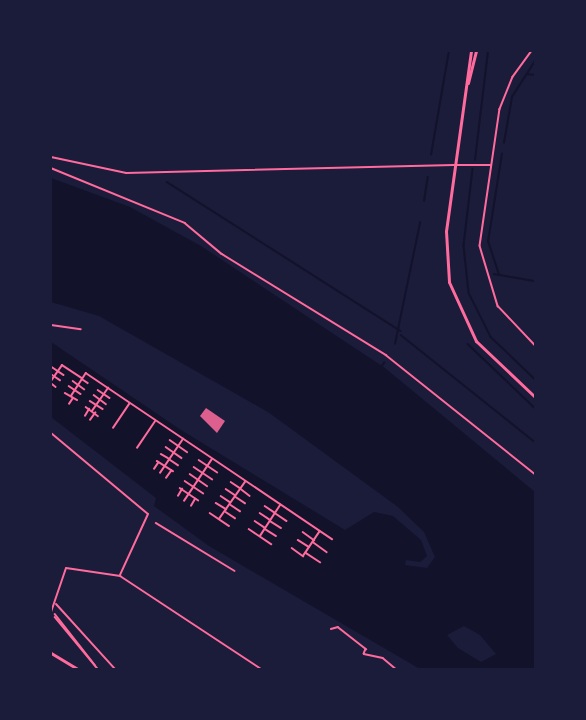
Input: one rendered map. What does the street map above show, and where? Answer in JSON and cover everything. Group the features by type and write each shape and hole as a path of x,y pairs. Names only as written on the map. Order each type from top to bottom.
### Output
{"street":[{"path":"471,51 446,243 454,298 476,341 535,397"},
{"path":"465,96 476,51"},
{"path":"51,157 126,173 455,165"},
{"path":"51,325 81,328"},
{"path":"51,434 148,514 126,551 120,576"},
{"path":"51,612 56,604 67,567 120,576 261,669"},
{"path":"56,604 115,669"},
{"path":"51,653 78,669"}],"lane":[{"path":"532,51 502,100 480,236 485,274 504,314 535,345"},
{"path":"455,165 490,165"},
{"path":"81,328 86,330"}],"path":[{"path":"51,168 185,223 222,254 386,355 535,474"},
{"path":"56,362 88,383"},
{"path":"52,385 54,376 62,365"},
{"path":"52,367 64,375"},
{"path":"64,400 75,390 86,373 332,539"},
{"path":"51,374 60,380"},
{"path":"73,381 84,389"},
{"path":"69,386 81,394"},
{"path":"85,416 92,411 108,388"},
{"path":"98,390 110,398"},
{"path":"69,395 76,400"},
{"path":"69,395 69,404"},
{"path":"94,395 106,404"},
{"path":"90,401 103,409"},
{"path":"113,428 130,403"},
{"path":"86,407 98,416"},
{"path":"90,420 92,411"},
{"path":"137,448 156,421"},
{"path":"160,474 183,438"},
{"path":"171,440 187,452"},
{"path":"166,447 182,458"},
{"path":"161,454 178,465"},
{"path":"184,501 213,458"},
{"path":"199,460 217,472"},
{"path":"154,469 158,461 172,471 166,478"},
{"path":"194,467 212,479"},
{"path":"190,474 207,486"},
{"path":"185,481 203,493"},
{"path":"219,519 245,481"},
{"path":"231,482 250,496"},
{"path":"178,496 181,489 197,499 191,506"},
{"path":"226,489 245,503"},
{"path":"221,496 240,511"},
{"path":"216,502 235,518"},
{"path":"260,536 281,505"},
{"path":"265,506 287,521"},
{"path":"210,513 229,526"},
{"path":"260,513 281,528"},
{"path":"255,521 276,536"},
{"path":"156,523 235,571"},
{"path":"249,529 271,543"},
{"path":"306,552 320,531"},
{"path":"303,532 327,552"},
{"path":"298,540 309,547"},
{"path":"292,548 306,552 320,562"},
{"path":"55,616 98,669"},
{"path":"331,629 338,627 366,649 364,654 383,658 396,669"}],"shaded area":[{"path":"51,178 130,207 201,246 385,368 535,492 535,669 420,669 209,546 154,506 156,498 51,417 51,342 181,430 345,530 374,512 393,516 421,540 427,556 420,562 406,560 405,565 427,568 435,557 424,532 398,507 268,412 99,316 51,302","holes":["464,626 480,635 496,654 481,662 458,648 447,635"]}],"building":[{"path":"206,408 225,421 217,433 200,416"}],"waterway":[{"path":"431,155 449,51"},
{"path":"475,160 488,51"},
{"path":"504,143 512,97 535,61"},
{"path":"527,74 535,75"},
{"path":"499,275 488,242 502,154"},
{"path":"473,169 464,246 469,293 491,337 535,379"},
{"path":"424,201 428,177"},
{"path":"167,182 401,331"},
{"path":"395,344 420,223"},
{"path":"494,274 535,281"},
{"path":"401,335 535,442"},
{"path":"468,344 535,408"}]}
